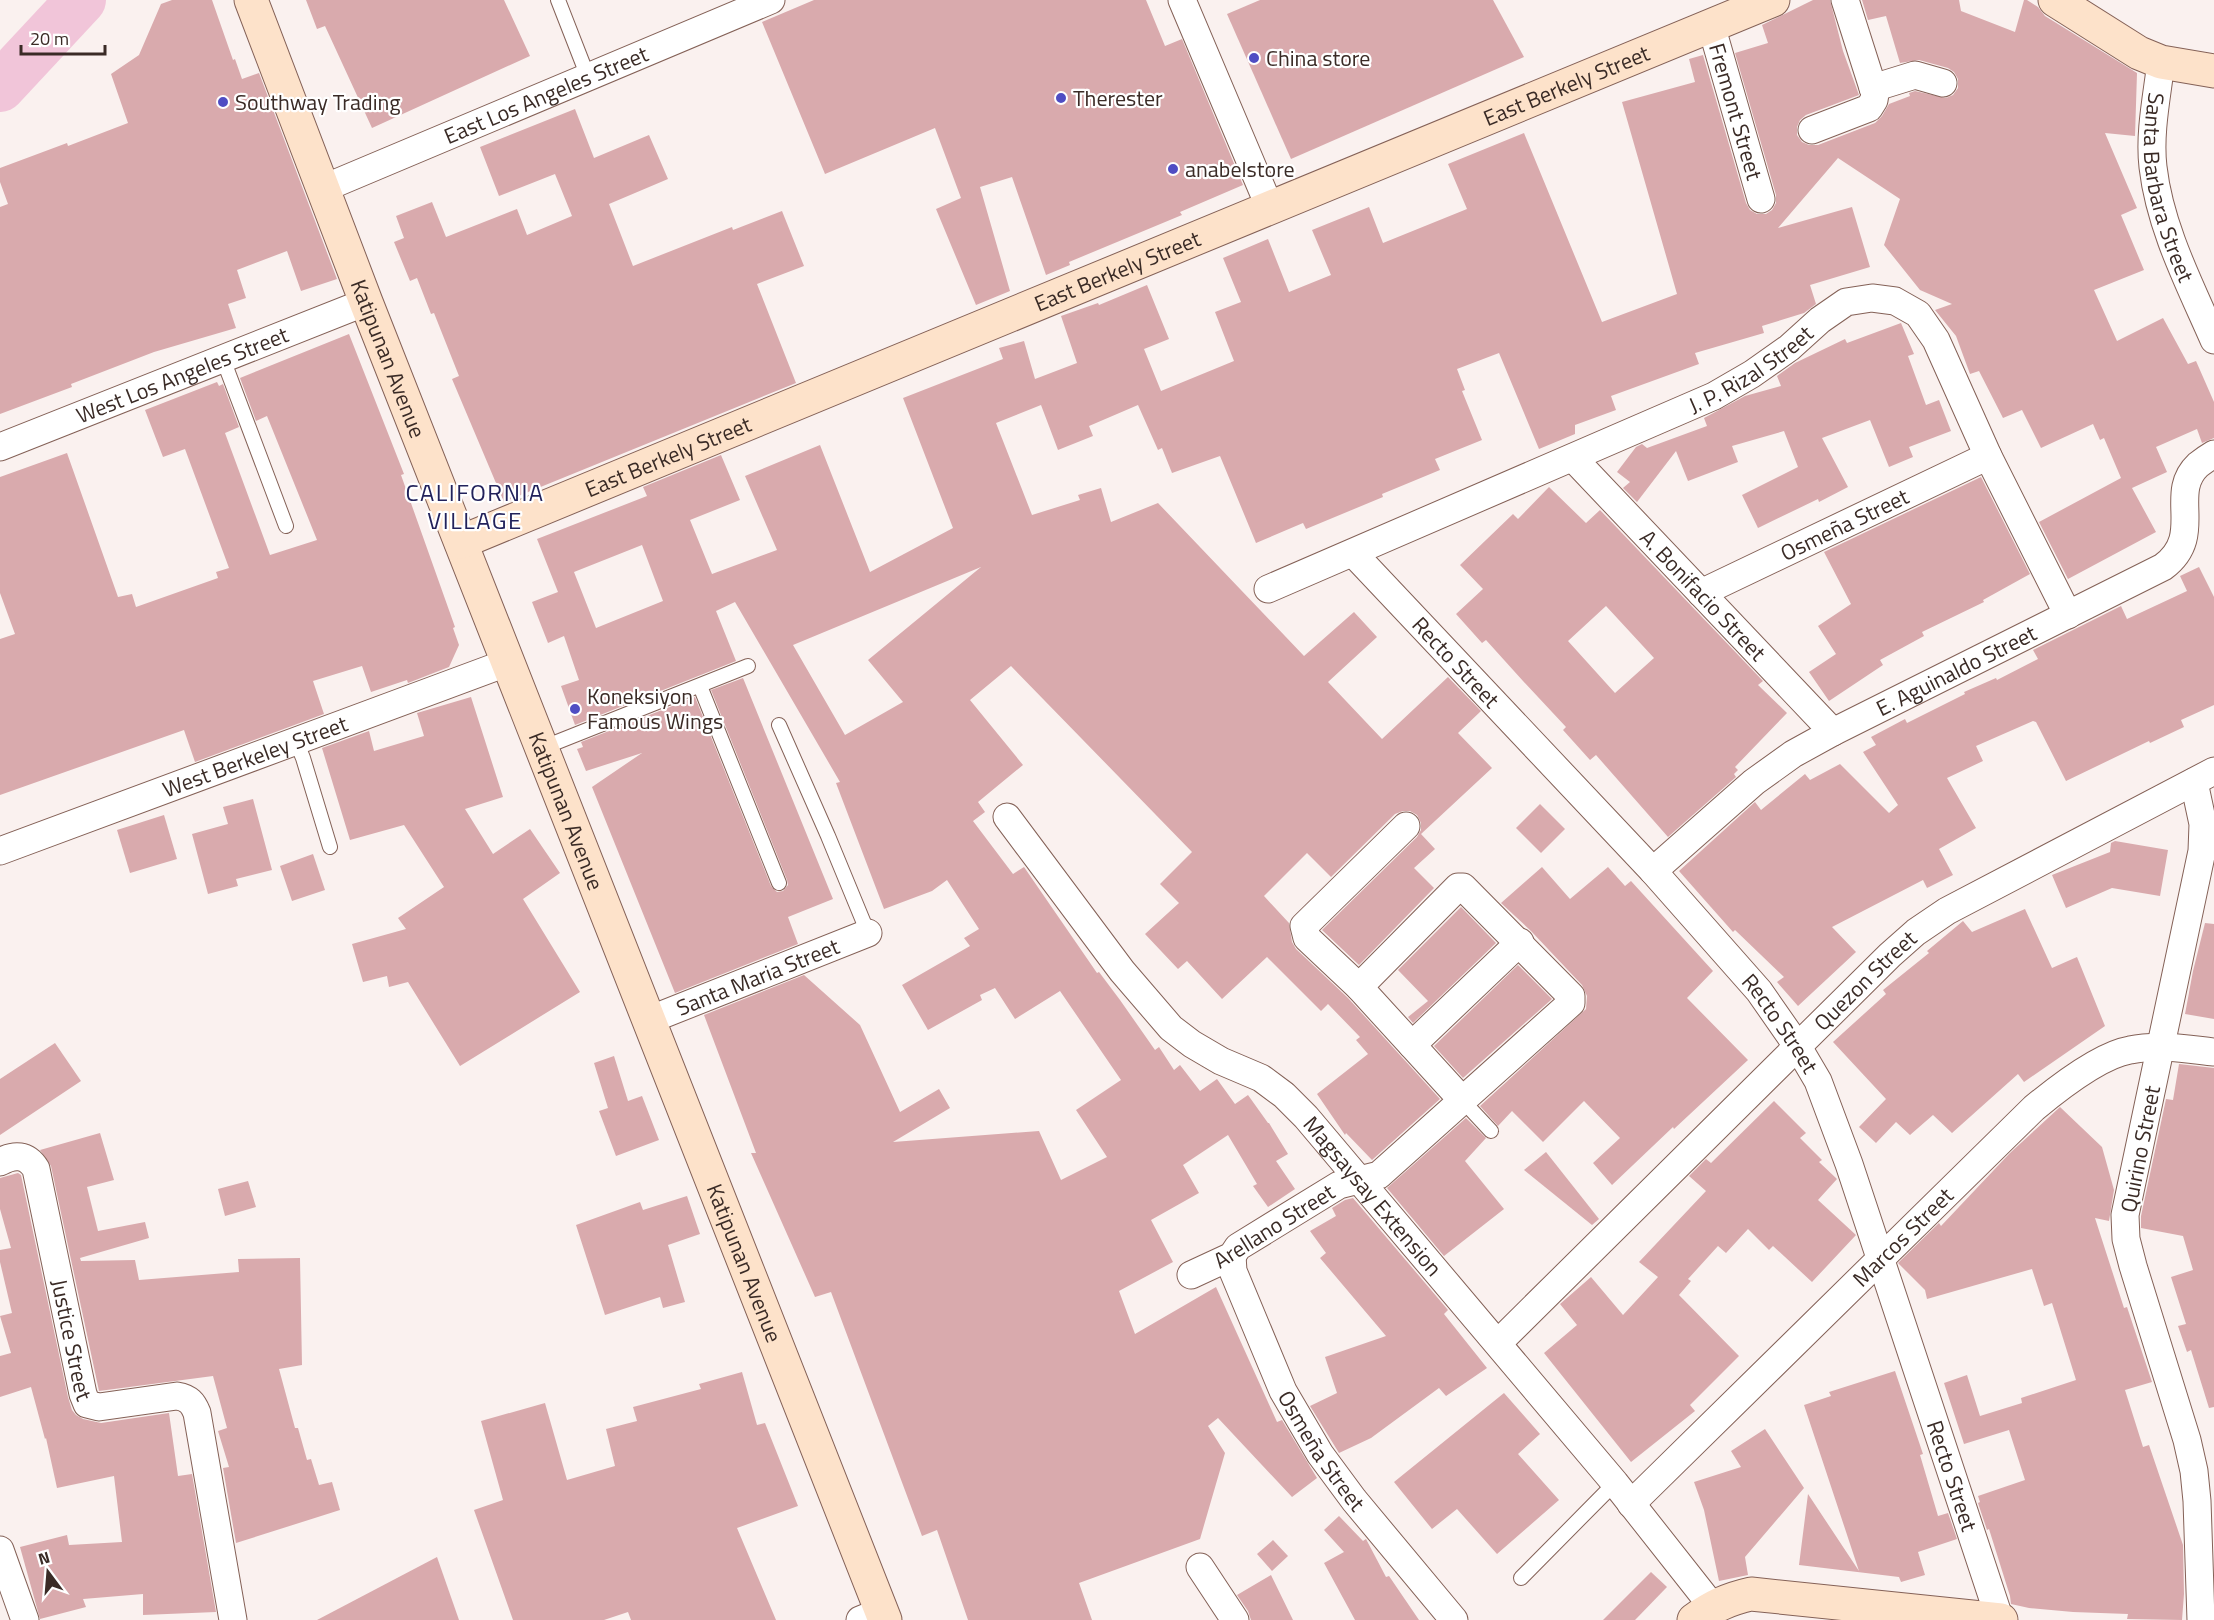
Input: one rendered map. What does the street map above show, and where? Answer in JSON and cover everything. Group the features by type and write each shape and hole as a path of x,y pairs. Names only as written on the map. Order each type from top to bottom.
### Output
{"street":[{"name":"Katipunan Avenue","path":"251,0 366,302 649,1020 876,1617"},
{"name":"East Los Angeles Street","path":"322,189 771,0"},
{"path":"1182,0 1270,208"},
{"name":"East Berkely Street","path":"461,542 1773,0"},
{"path":"1812,130 1869,108 1874,100 1873,88 1845,0"},
{"path":"2055,0 2139,53 2161,62 2214,71"},
{"name":"Fremont Street","path":"1711,25 1761,200"},
{"name":"Santa Barbara Street","path":"2161,62 2153,126 2152,166 2160,207 2175,249 2214,340"},
{"path":"1873,88 1915,75 1943,83"},
{"name":"J. P. Rizal Street","path":"1268,589 1714,396 1752,375 1846,302 1872,298 1895,301 1918,314 1936,340 1988,456 2068,615"},
{"name":"West Los Angeles Street","path":"0,447 366,302"},
{"name":"E. Aguinaldo Street","path":"1653,871 1754,782 1793,754 2163,567 2174,559 2185,536 2185,494 2188,479 2198,465 2214,454"},
{"name":"Osmeña Street","path":"1701,593 1988,456"},
{"name":"A. Bonifacio Street","path":"1574,458 1833,732"},
{"name":"Recto Street","path":"1353,553 1653,871 1759,991 1798,1047 1818,1081 1832,1116 2000,1620"},
{"name":"West Berkeley Street","path":"0,851 508,662"},
{"name":"Quirino Street","path":"2201,1620 2194,1471 2187,1440 2133,1266 2126,1239 2125,1215 2202,851 2204,776"},
{"name":"Quezon Street","path":"1498,1343 1890,955 1916,932 1947,911 2204,776"},
{"name":"Magsaysay Extension","path":"1007,817 1122,971 1171,1028 1221,1061 1262,1078 1284,1095 1306,1117 1623,1494 1703,1613"},
{"path":"1406,826 1304,926 1307,938 1359,987 1463,1101"},
{"path":"1359,987 1458,887 1469,890 1520,942 1412,1045"},
{"name":"Santa Maria Street","path":"649,1020 868,933"},
{"name":"Arellano Street","path":"1191,1275 1232,1256 1238,1247 1339,1185 1379,1175 1571,1003 1571,996 1520,942"},
{"name":"Marcos Street","path":"1623,1494 1880,1262 2034,1108 2062,1085 2097,1064 2128,1050 2161,1047 2214,1052"},
{"name":"Justice Street","path":"0,1162 12,1157 21,1157 29,1160 36,1169 87,1404 99,1407 177,1396 189,1399 193,1404 197,1413 233,1620"},
{"name":"Osmeña Street","path":"1232,1256 1233,1272 1283,1391 1320,1454 1354,1500 1454,1620"},
{"path":"0,1550 7,1585 25,1620"},
{"path":"1200,1567 1235,1620"},
{"path":"1703,1613 1727,1600 1751,1594 2000,1620"}],"lane":[{"path":"558,0 588,77"},
{"path":"223,359 286,526"},
{"path":"542,748 748,666"},
{"path":"700,686 779,883"},
{"path":"779,725 832,844 868,933"},
{"path":"296,741 330,847"},
{"path":"1463,1101 1491,1131"},
{"path":"1521,1578 1623,1494"}],"building":[{"path":"172,0 212,0 242,79 259,73 337,279 301,291 287,251 237,270 246,298 228,304 236,328 154,352 71,384 72,387 0,414 0,207 8,204 0,182 0,168 128,123 111,74 139,55 161,4"},
{"path":"306,0 504,0 530,56 372,128 325,26 317,29"},
{"path":"814,0 1146,0 1165,46 1182,39 1243,185 1180,212 1182,215 1069,262 1070,265 1046,275 1012,177 980,187 1010,291 976,305 936,209 961,198 935,128 825,174 762,22"},
{"path":"1260,0 1493,0 1524,57 1291,159 1227,14"},
{"path":"1813,0 1830,0 1843,51 1859,95 1806,115 1800,120 1797,135 1802,142 1809,145 1818,145 1875,123 1889,104 1910,96 1909,93 1915,91 1946,98 1953,95 1958,88 1958,79 1948,68 1919,60 1900,63 1886,16 1868,20 1862,0 1959,0 1961,11 2015,32 2024,0 2027,0 2038,7 2045,16 2137,73 2135,136 2105,133 2137,208 2121,215 2144,270 2094,290 2117,341 2163,318 2188,364 2196,361 2214,402 2214,438 2202,443 2197,429 2156,447 2167,472 2132,488 2156,532 2068,579 2039,522 2121,478 2104,438 2100,440 2093,424 2041,448 2022,410 2003,418 1979,371 1970,374 1956,336 1935,310 1952,304 1920,290 1884,245 1900,199 1838,158 1778,228 1852,207 1870,267 1810,285 1816,304 1804,313 1762,326 1764,333 1695,353 1699,364 1611,396 1616,410 1575,425 1575,434 1539,449 1499,353 1457,369 1465,390 1462,391 1482,440 1435,459 1440,470 1306,529 1303,523 1256,543 1220,456 1172,473 1162,448 1158,450 1138,405 1089,426 1093,436 1058,450 1041,405 996,423 1032,515 1080,500 1078,495 1101,488 1111,522 1158,503 1304,656 1354,612 1377,637 1328,682 1382,739 1448,677 1481,711 1458,733 1492,768 1421,834 1435,849 1414,868 1434,888 1359,965 1322,930 1417,837 1421,830 1421,823 1417,815 1410,811 1395,814 1331,877 1307,853 1264,896 1289,923 1292,942 1296,949 1348,998 1440,1099 1372,1160 1346,1133 1345,1135 1317,1094 1368,1054 1356,1040 1360,1037 1328,1004 1321,1011 1267,957 1222,999 1187,961 1178,969 1145,934 1179,903 1160,884 1192,852 1011,666 970,700 1023,765 978,802 985,812 973,821 1013,874 1024,867 1097,973 1099,972 1155,1050 1159,1047 1174,1070 1180,1065 1200,1091 1217,1079 1235,1104 1248,1095 1288,1154 1276,1161 1295,1189 1268,1207 1253,1186 1257,1184 1228,1135 1183,1165 1199,1193 1151,1220 1173,1262 1119,1291 1135,1334 1216,1287 1277,1422 1282,1420 1317,1478 1292,1497 1218,1418 1208,1426 1225,1453 1200,1539 1079,1583 1092,1620 968,1620 937,1530 922,1536 831,1292 815,1297 751,1153 756,1153 704,1015 804,975 860,1025 900,1112 939,1089 950,1108 893,1142 1039,1131 1061,1180 1107,1157 1076,1110 1121,1080 1060,991 1015,1019 995,988 980,995 982,1000 928,1030 902,985 970,946 964,938 979,929 947,880 932,891 884,909 836,783 840,782 735,602 716,611 736,661 575,725 561,686 579,680 564,636 548,643 532,602 558,592 537,539 647,496 643,487 721,455 740,500 690,520 712,574 777,550 745,476 820,445 870,572 953,528 903,398 1003,359 999,348 1024,341 1035,379 1077,363 1061,316 1098,303 1099,305 1147,285 1169,339 1144,349 1161,391 1234,361 1215,312 1241,302 1223,258 1268,239 1289,292 1331,275 1312,230 1369,207 1383,243 1467,209 1448,164 1524,133 1602,322 1677,294 1622,102 1695,82 1689,59 1703,55 1746,203 1750,210 1757,214 1766,214 1776,203 1776,195 1735,53 1768,43 1762,25","holes":["642,545 663,601 596,628 574,572","981,567 868,660 903,702 845,735 793,645"]},
{"path":"575,109 594,158 649,135 668,179 609,204 633,266 732,227 733,230 782,211 804,266 757,284 796,383 504,502 452,379 459,376 434,313 431,314 417,278 410,281 394,242 404,238 396,216 432,202 446,237 517,209 527,235 572,216 555,174 499,196 480,147"},
{"path":"1901,323 1914,354 1908,356 1926,405 1939,400 1951,431 1909,447 1913,457 1889,467 1870,420 1822,438 1848,487 1758,528 1742,495 1798,467 1784,431 1732,446 1738,462 1688,481 1676,451 1637,502 1623,488 1630,482 1617,472 1636,447 1642,444 1647,448 1707,426 1704,418 1745,396 1781,386 1777,376 1795,363 1845,339 1847,343"},
{"path":"349,334 404,474 401,475 455,627 453,628 459,645 449,667 408,683 407,680 371,692 362,666 313,681 324,714 195,762 184,730 0,795 0,639 15,634 0,593 0,477 67,453 118,597 132,594 136,607 218,578 216,572 229,568 185,449 163,457 145,410 217,382 219,386 223,384 239,427 225,433 270,555 317,540 267,416 256,421 240,378"},
{"path":"1981,477 2030,574 1983,600 1984,602 1922,632 1924,636 1880,660 1883,665 1829,701 1809,672 1836,654 1818,626 1851,604 1824,552"},
{"path":"1549,487 1586,523 1600,510 1763,681 1758,685 1787,713 1735,767 1738,770 1734,774 1736,777 1668,837 1596,755 1590,760 1563,730 1566,727 1486,640 1482,643 1456,614 1483,589 1460,565 1513,514 1518,519","holes":["1606,606 1654,658 1615,693 1568,641"]},
{"path":"2199,567 2214,597 2214,705 2181,720 2184,727 2150,743 2149,741 2066,781 2036,722 2033,721 1976,746 1983,761 1947,778 1976,828 1939,849 1953,875 1927,888 1923,880 1832,927 1856,952 1798,1006 1777,982 1784,977 1735,930 1733,932 1679,871 1755,802 1761,810 1805,774 1810,780 1840,764 1889,813 1898,805 1863,752 1876,745 1871,737 1905,719 1907,723 1965,694 1964,692 1996,678 1997,680 2038,659 2033,650 2121,606 2127,619 2187,591 2180,576"},
{"path":"743,678 833,899 788,917 798,944 675,993 592,787 642,753 586,771 577,749 583,747 581,742 695,697 771,886 777,892 783,891 788,885 787,880 711,690"},
{"path":"471,697 503,797 465,809 493,854 530,829 560,873 523,899 580,992 460,1066 408,982 389,987 387,976 363,982 352,944 406,929 398,918 444,887 404,825 350,840 322,748 369,731 374,751 424,736 417,713"},
{"path":"253,799 272,870 236,879 238,886 208,894 192,834 228,824 223,807"},
{"path":"1540,804 1565,829 1541,853 1516,828"},
{"path":"164,815 177,859 130,873 117,830"},
{"path":"2115,841 2168,850 2160,896 2112,888 2066,908 2052,875 2110,852 2111,843"},
{"path":"313,854 325,890 292,901 280,866"},
{"path":"1542,867 1570,899 1608,867 1625,886 1631,881 1713,971 1687,998 1748,1060 1612,1185 1593,1163 1620,1138 1584,1101 1543,1142 1512,1111 1498,1126 1480,1106 1586,1009 1587,996 1582,985 1501,903"},
{"path":"1461,907 1496,943 1413,1023 1408,1017 1428,1001 1398,970"},
{"path":"2025,909 2052,968 2077,957 2105,1026 2024,1082 2018,1074 1952,1133 1933,1115 1910,1135 1896,1122 1876,1143 1859,1127 1886,1099 1833,1042 1886,994 1883,990 1929,953 1927,951 1963,921 1972,932"},
{"path":"2205,923 2214,924 2214,1019 2185,1014"},
{"path":"1518,965 1552,999 1463,1078 1434,1046"},
{"path":"55,1043 81,1081 0,1135 0,1079"},
{"path":"614,1056 628,1101 642,1096 659,1140 616,1156 599,1111 608,1108 594,1063"},
{"path":"2179,1064 2214,1068 2214,1407 2209,1408 2191,1350 2187,1352 2178,1326 2186,1324 2171,1277 2193,1270 2183,1236 2141,1228 2141,1216 2166,1099 2173,1100"},
{"path":"1774,1101 1806,1133 1800,1138 1822,1160 1819,1162 1837,1179 1818,1200 1856,1235 1812,1282 1773,1246 1769,1250 1748,1229 1726,1253 1718,1246 1688,1279 1691,1281 1679,1295 1739,1356 1690,1405 1695,1411 1631,1462 1544,1353 1577,1325 1560,1304 1591,1277 1623,1315 1658,1277 1639,1262 1706,1191 1689,1176 1706,1159 1711,1163"},
{"path":"2060,1107 2102,1147 2114,1190 2109,1221 2095,1218 2124,1308 2127,1307 2152,1382 2125,1390 2143,1447 2149,1445 2183,1545 2182,1620 2127,1619 2128,1614 2073,1612 2011,1604 1989,1529 1987,1530 1978,1503 1980,1502 1978,1496 2025,1480 2009,1430 1964,1444 1944,1383 1967,1375 1980,1416 2022,1403 2021,1398 2076,1380 2052,1303 2044,1306 2032,1269 1927,1299 1925,1290 1898,1263 1939,1223 1941,1226 2010,1153"},
{"path":"1466,1118 1486,1138 1465,1161 1504,1209 1444,1256 1387,1188"},
{"path":"100,1133 114,1180 87,1187 98,1231 145,1222 149,1238 80,1258 81,1261 135,1260 139,1280 239,1272 238,1259 300,1258 302,1365 279,1369 295,1428 298,1428 307,1460 311,1459 319,1485 332,1482 340,1510 236,1543 223,1468 229,1467 218,1431 227,1428 213,1376 99,1391 51,1166 40,1150"},
{"path":"1546,1152 1599,1219 1592,1225 1524,1170"},
{"path":"18,1173 21,1175 72,1410 83,1419 101,1423 169,1413 178,1476 192,1474 216,1612 143,1615 143,1594 83,1599 86,1607 40,1619 20,1547 67,1535 69,1545 122,1542 114,1476 57,1488 46,1438 31,1387 0,1397 0,1356 11,1353 0,1316 12,1313 0,1262 0,1250 11,1248 0,1209 0,1178"},
{"path":"248,1181 256,1207 225,1216 218,1189"},
{"path":"687,1196 700,1234 668,1245 685,1302 663,1308 660,1297 605,1315 576,1225 640,1202 643,1210"},
{"path":"1353,1198 1448,1310 1444,1314 1487,1368 1446,1396 1439,1388 1371,1438 1339,1453 1310,1406 1337,1393 1325,1357 1386,1336 1320,1258 1326,1253 1310,1231 1336,1216 1332,1208"},
{"path":"1895,1371 1923,1454 1920,1455 1938,1516 1948,1513 1957,1539 1918,1552 1925,1575 1901,1582 1899,1577 1799,1565 1808,1494 1859,1571 1804,1405 1831,1396 1829,1392"},
{"path":"742,1372 757,1425 765,1423 798,1506 737,1528 776,1620 631,1620 628,1612 604,1620 513,1620 474,1510 503,1500 481,1421 545,1403 567,1480 615,1466 606,1429 637,1421 633,1407 701,1389 699,1384"},
{"path":"1504,1393 1540,1434 1518,1454 1559,1500 1497,1554 1457,1509 1432,1529 1394,1482"},
{"path":"1765,1429 1804,1488 1745,1557 1748,1575 1719,1581 1704,1510 1694,1482 1741,1467 1731,1451"},
{"path":"1339,1516 1363,1541 1366,1539 1386,1577 1389,1576 1419,1620 1355,1620 1324,1563 1344,1552 1324,1530"},
{"path":"1273,1540 1288,1556 1272,1571 1257,1554"},
{"path":"437,1557 459,1620 317,1620"},
{"path":"1651,1572 1667,1587 1635,1620 1603,1620"},
{"path":"1271,1575 1293,1620 1251,1620 1237,1595"}],"waterway":[{"path":"0,87 81,0"}],"place":[{"name":"China store","path":"1254,58"},
{"name":"Therester","path":"1061,98"},
{"name":"Southway Trading","path":"223,102"},
{"name":"anabelstore","path":"1173,169"},
{"name":"Koneksiyon Famous Wings","path":"575,709"}],"district":[{"name":"CALIFORNIA VILLAGE","path":"475,506"}]}
